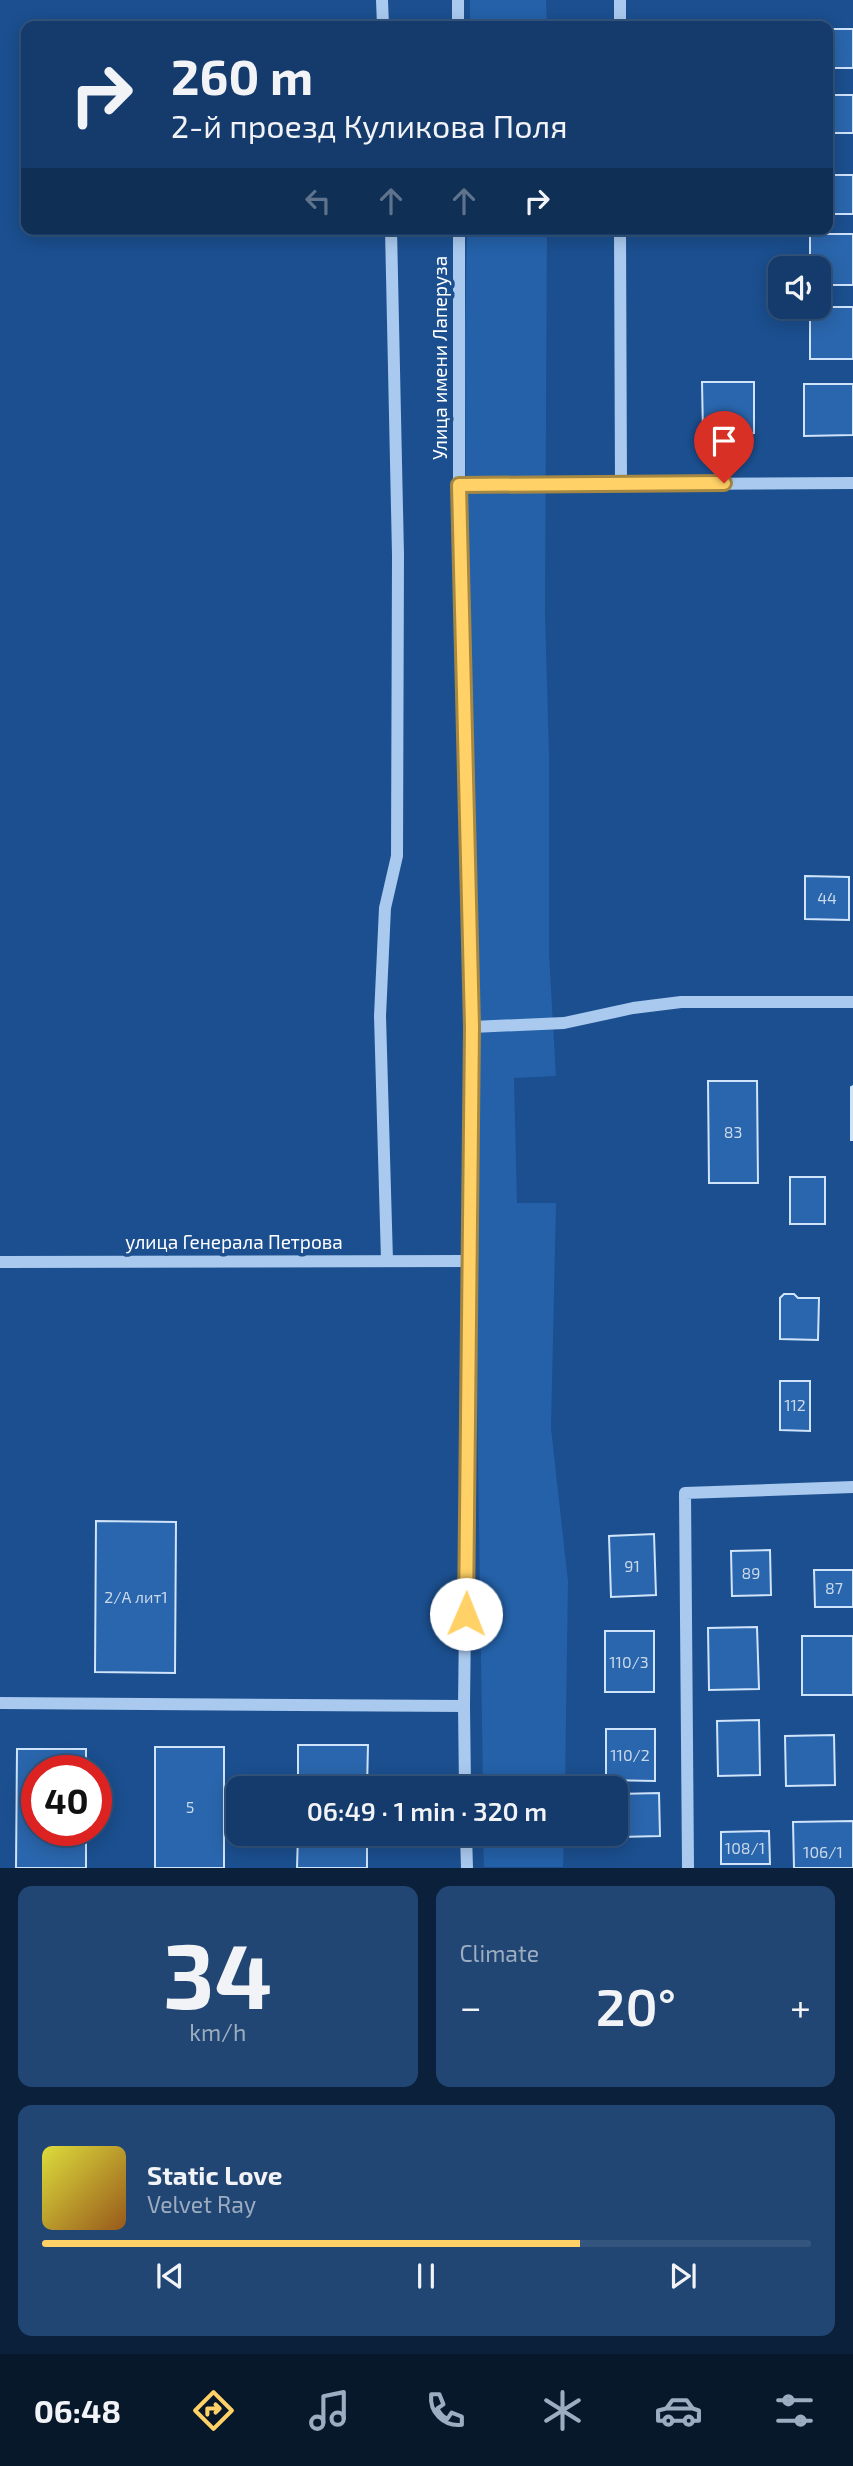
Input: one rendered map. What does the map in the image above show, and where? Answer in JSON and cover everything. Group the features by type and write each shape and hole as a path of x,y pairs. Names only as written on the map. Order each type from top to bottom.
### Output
{"street":[{"path":"383,0 383,21"},
{"path":"458,0 458,21"},
{"path":"620,0 620,21"},
{"path":"387,1260 380,1016 385,908 397,856 398,596 391,235"},
{"name":"Улица имени Лаперуза","path":"458,235 459,485 472,1027 464,1706 466,1776"},
{"path":"620,235 621,484"},
{"path":"459,485 853,483"},
{"path":"472,1027 564,1023 633,1008 681,1002 853,1002"},
{"name":"улица Генерала Петрова","path":"0,1262 469,1261"},
{"path":"688,1867 685,1493 853,1487"},
{"path":"0,1703 464,1706"},
{"path":"466,1846 467,1867"}],"shaded area":[{"path":"470,0 546,0 547,21 470,21"},
{"path":"467,235 547,235 545,612 549,755 549,954 556,1076 514,1078 517,1203 556,1203 551,1428 568,1581 565,1776 483,1776 467,745"},
{"path":"483,1846 564,1846 563,1867 484,1867"}],"building":[{"path":"833,29 853,29 853,68 833,68"},
{"path":"833,95 853,95 853,133 833,133"},
{"path":"833,175 853,175 853,214 833,214"},
{"path":"853,234 853,285 831,285 831,256 810,256 810,235"},
{"path":"831,307 853,307 853,359 810,359 810,319 831,319"},
{"path":"702,382 754,382 754,433 703,434"},
{"path":"804,384 853,384 853,435 804,436"},
{"path":"805,876 849,877 849,920 805,919"},
{"path":"708,1081 757,1081 758,1183 709,1183"},
{"path":"853,1086 853,1140 851,1140 851,1087"},
{"path":"790,1177 825,1177 825,1224 790,1224"},
{"path":"784,1294 794,1294 798,1298 819,1298 818,1340 780,1339 780,1298"},
{"path":"780,1381 810,1381 810,1431 780,1430"},
{"path":"96,1521 176,1522 175,1673 95,1672"},
{"path":"654,1534 656,1595 611,1597 609,1536"},
{"path":"770,1550 771,1595 732,1596 731,1551"},
{"path":"814,1570 853,1570 853,1607 815,1607"},
{"path":"757,1627 759,1689 709,1690 708,1628"},
{"path":"605,1631 654,1631 654,1692 605,1692"},
{"path":"802,1636 853,1636 853,1695 802,1695"},
{"path":"759,1720 760,1775 718,1776 717,1721"},
{"path":"606,1729 655,1729 655,1781 628,1780 628,1776 606,1776"},
{"path":"834,1735 835,1785 786,1786 785,1736"},
{"path":"298,1745 368,1745 367,1776 298,1776"},
{"path":"155,1747 224,1747 224,1868 155,1868"},
{"path":"17,1749 86,1749 86,1755 21,1755 21,1846 86,1846 86,1868 16,1868"},
{"path":"659,1793 660,1836 628,1837 628,1794"},
{"path":"853,1821 853,1868 794,1868 793,1822"},
{"path":"769,1831 770,1864 721,1864 721,1832"},
{"path":"298,1846 367,1846 367,1868 297,1868"}],"route":[{"path":"466,1614 472,1027 459,485 724,483"}]}
